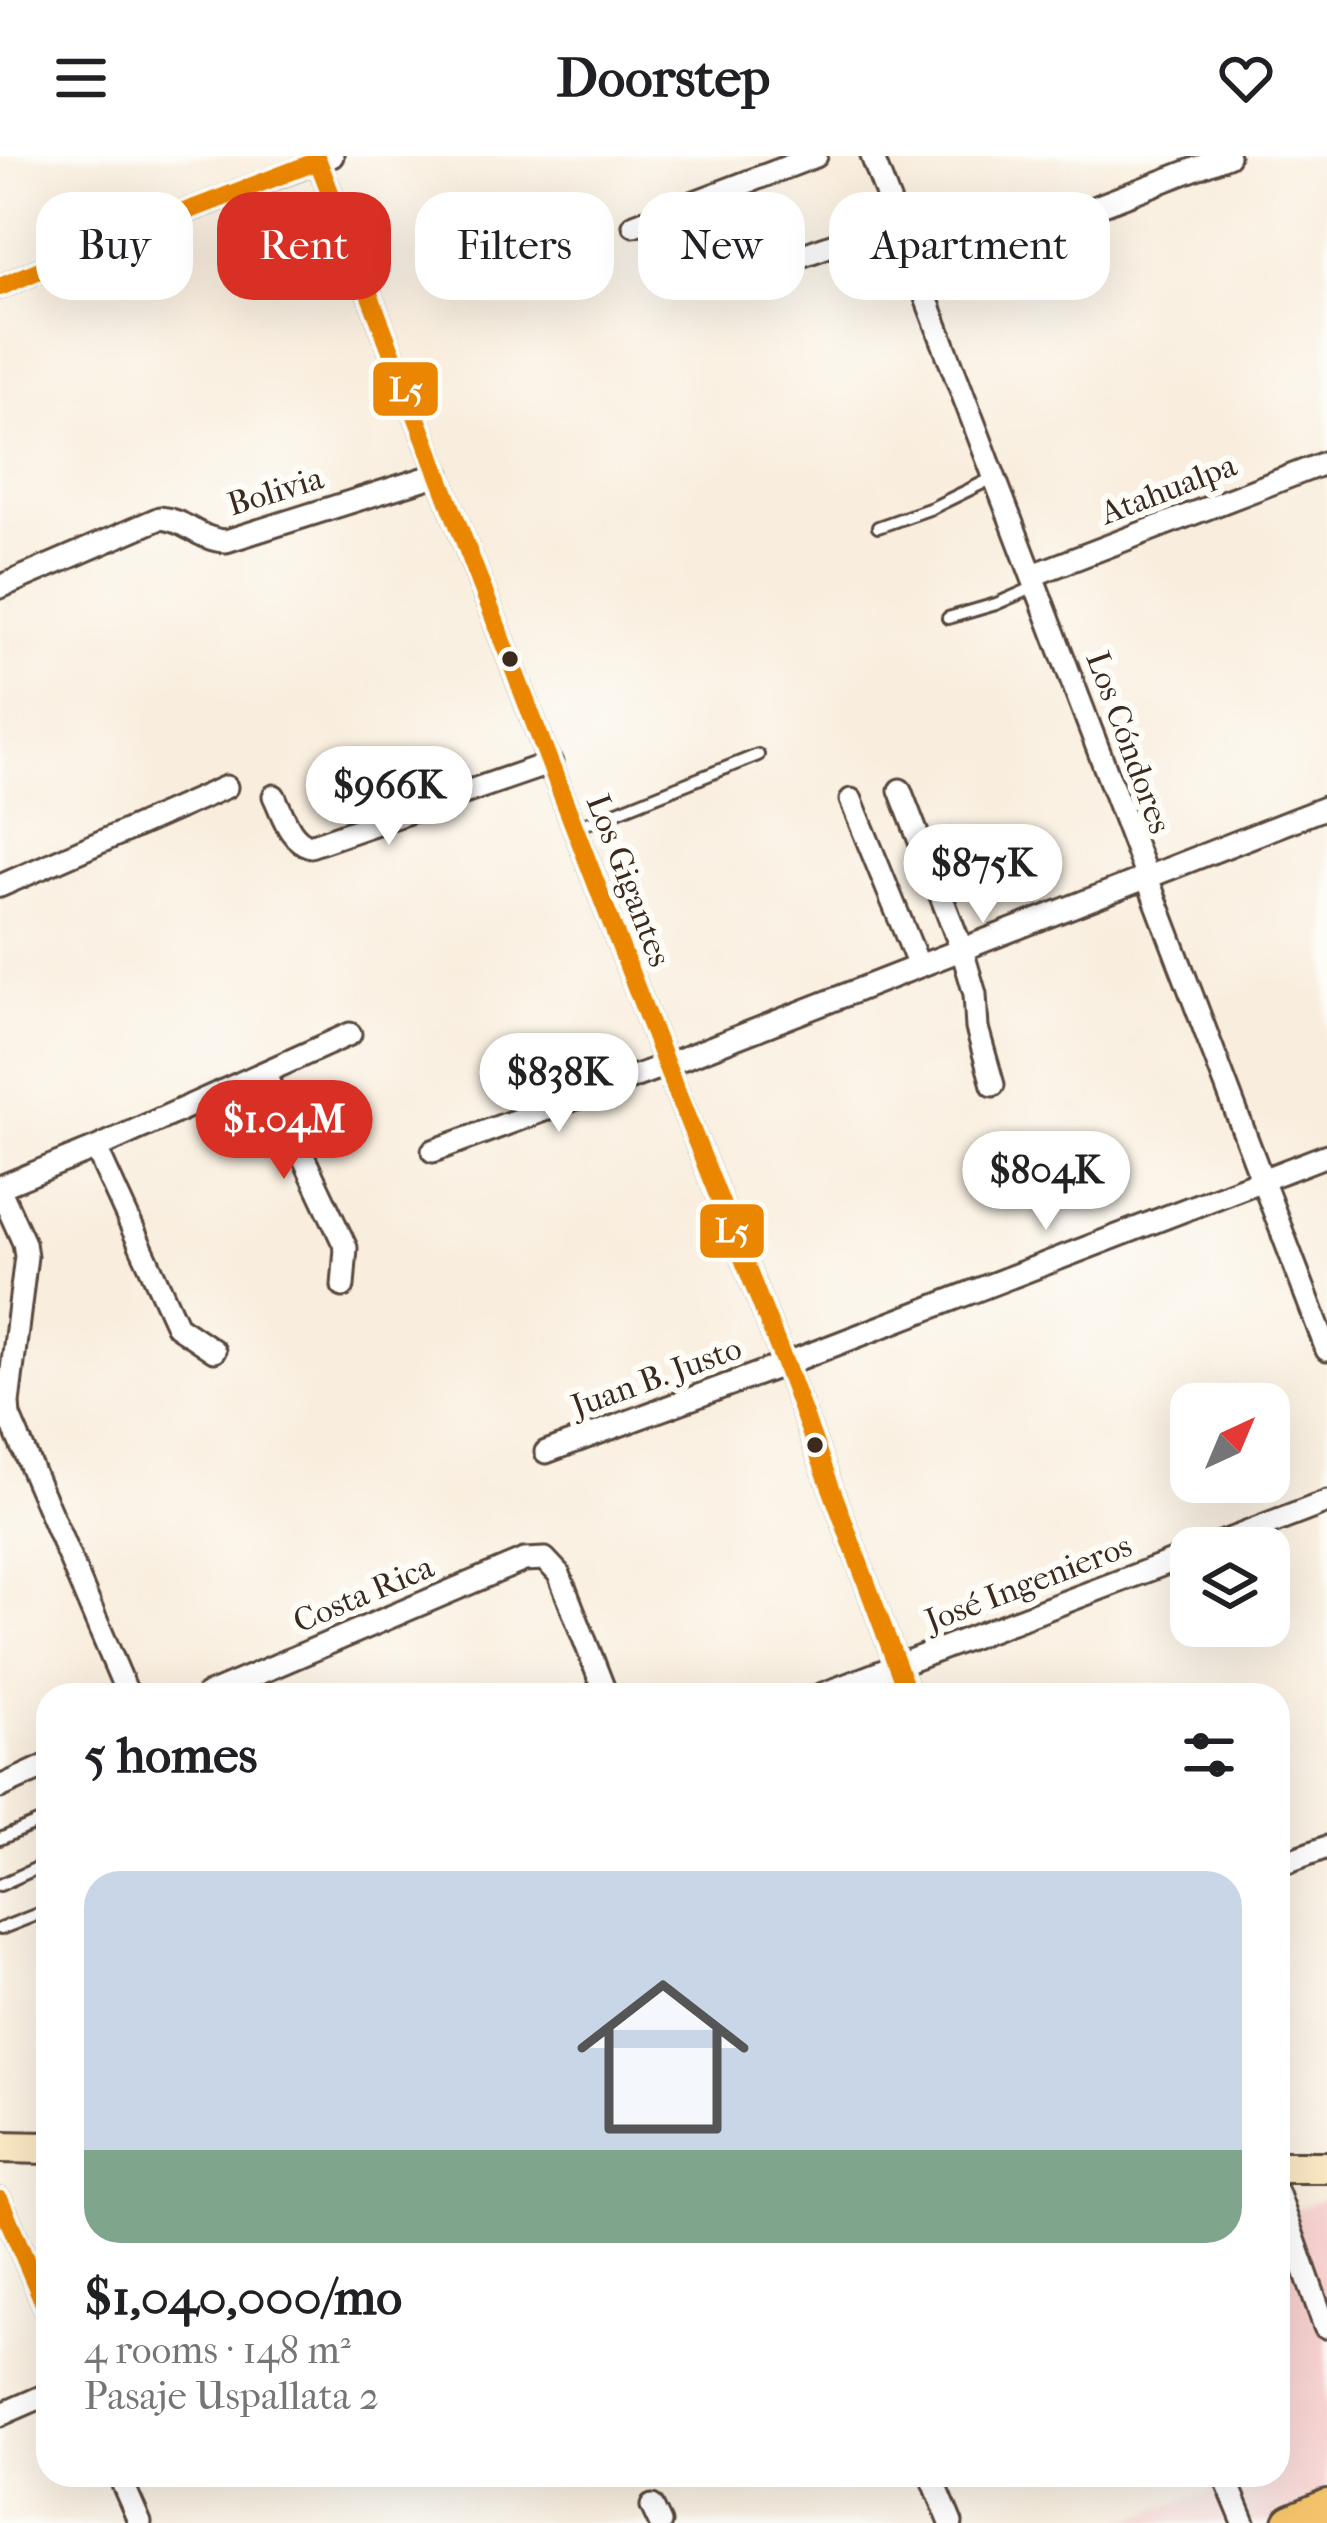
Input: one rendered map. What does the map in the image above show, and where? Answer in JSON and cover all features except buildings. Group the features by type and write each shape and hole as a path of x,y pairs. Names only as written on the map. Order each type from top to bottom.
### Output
{"main road":[{"path":"0,2147 36,2148"},
{"path":"1290,2168 1327,2167"},
{"path":"1292,2523 1327,2508"}],"street":[{"path":"634,225 816,156"},
{"name":"Los Cóndores","path":"872,156 885,192"},
{"path":"1110,202 1228,156"},
{"path":"0,287 322,158"},
{"name":"Los Gigantes","path":"322,158 904,1683"},
{"name":"Los Cóndores","path":"926,300 1327,1350"},
{"name":"Atahualpa","path":"1035,580 1327,463"},
{"name":"Bolivia","path":"0,587 160,518 206,538 226,541 440,474"},
{"path":"274,796 293,836 310,846 550,763"},
{"path":"0,886 226,787"},
{"path":"899,790 962,950 993,1085"},
{"path":"851,800 919,966"},
{"path":"433,1151 1327,807"},
{"path":"123,1683 9,1416 26,1256 0,1188 350,1034"},
{"path":"264,1073 346,1248 343,1286"},
{"path":"96,1148 177,1325 214,1351"},
{"name":"Juan B. Justo","path":"546,1452 1327,1155"},
{"path":"1262,1527 1327,1502"},
{"name":"Costa Rica","path":"243,1683 524,1560 545,1559 559,1574 601,1683"},
{"name":"José Ingenieros","path":"853,1683 1170,1562"},
{"path":"0,1786 36,1770"},
{"path":"1290,1860 1327,1846"},
{"path":"0,2200 36,2284"},
{"path":"1290,2228 1325,2326"},
{"path":"0,2415 36,2400"},
{"path":"124,2487 140,2523"},
{"path":"936,2487 951,2523"},
{"path":"1229,2487 1244,2523"}],"lane":[{"path":"878,527 932,508 995,477"},
{"path":"948,618 996,604 1035,580"},
{"path":"575,828 758,755"},
{"path":"0,1839 36,1824"},
{"path":"0,1885 36,1868"},
{"path":"0,1929 36,1915"}],"shaded area":[{"path":"1327,2198 1327,2523 1118,2523 1210,2492 1209,2487 1290,2487 1290,2210"}],"transit line":[{"name":"L5","path":"0,287 318,161 785,1364 904,1683"},
{"name":"L5","path":"0,2200 36,2285"}]}
